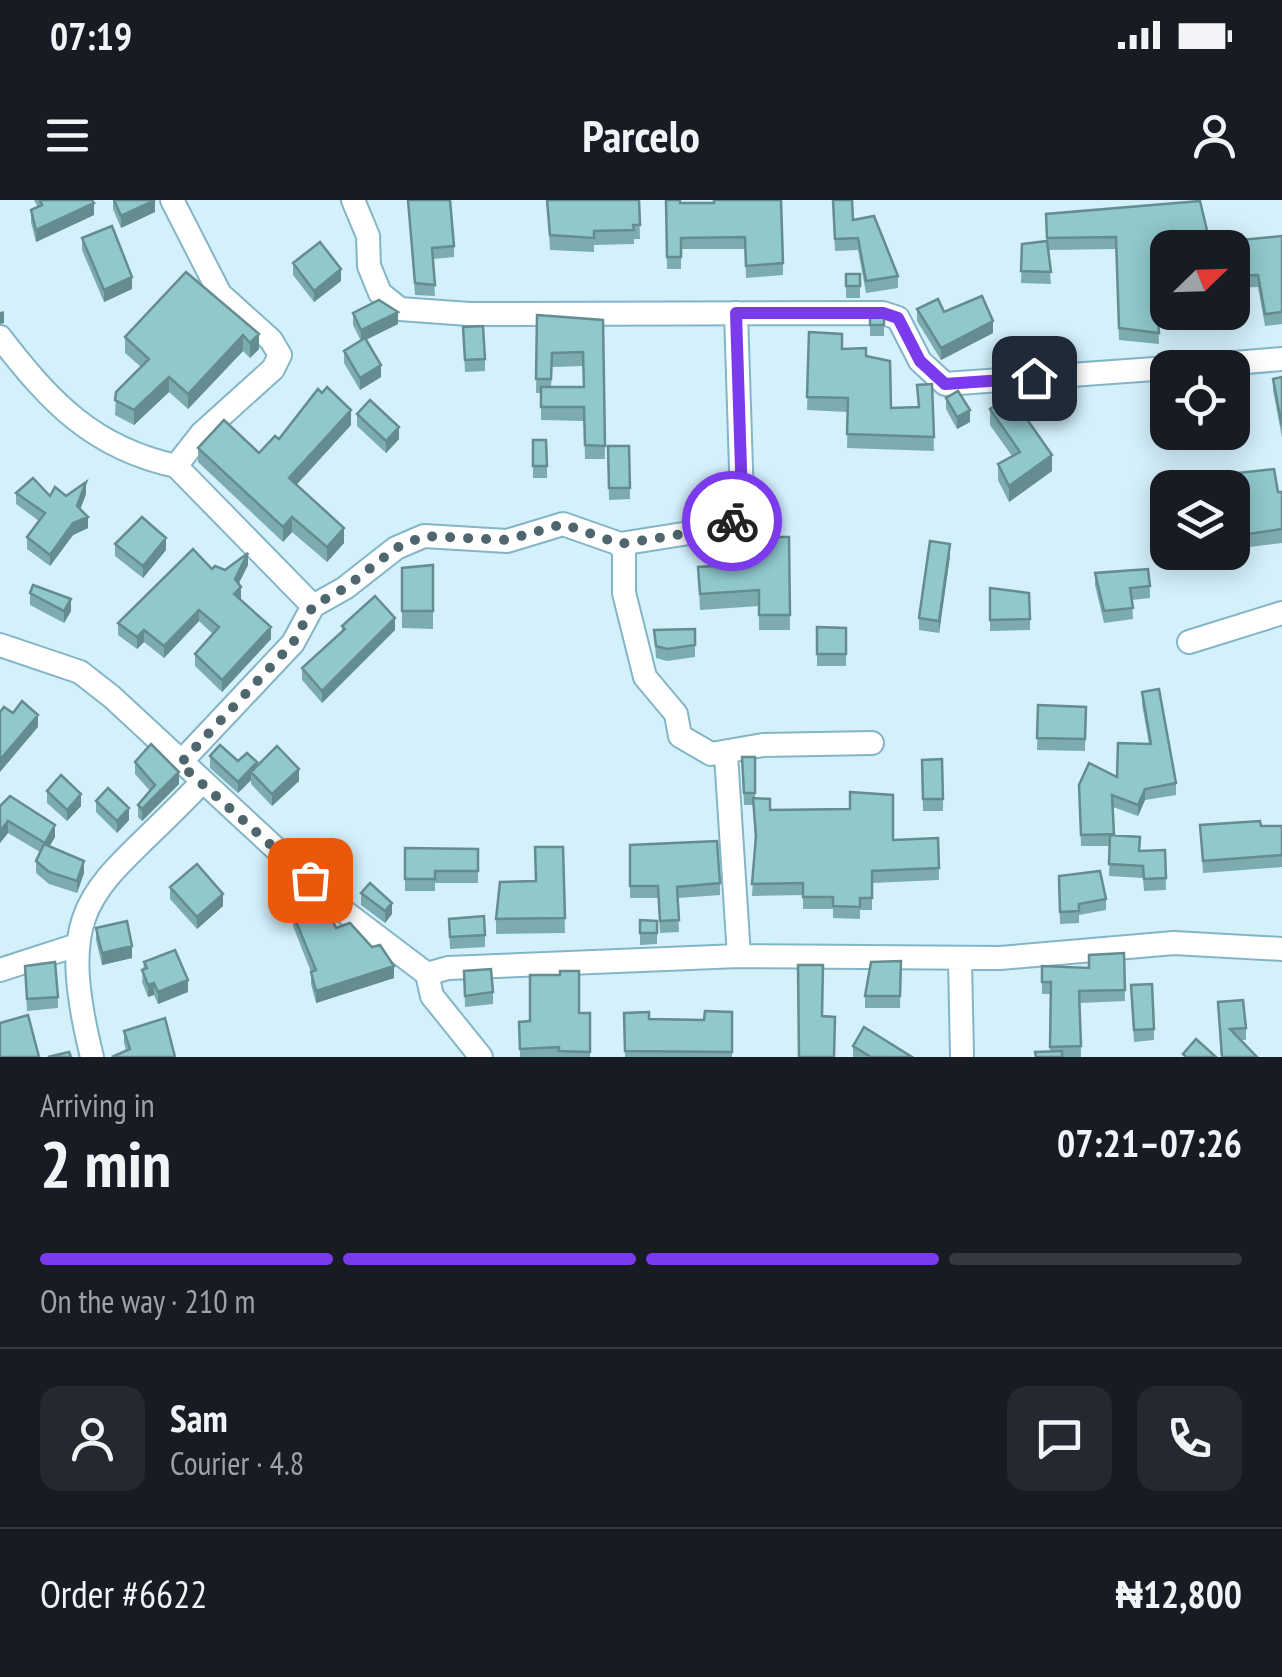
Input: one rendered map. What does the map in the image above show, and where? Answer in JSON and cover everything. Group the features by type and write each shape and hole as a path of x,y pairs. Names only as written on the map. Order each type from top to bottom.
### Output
{"street":[{"path":"172,200 220,294 271,340 280,354 273,369 201,434 176,466"},
{"path":"353,200 368,236 369,266 380,293 400,309 468,314 883,313 898,318 920,361 945,384 1150,369"},
{"path":"180,764 293,643 313,606 345,588 396,548 424,536 507,540 563,524 620,544 708,530 732,522 742,500 736,313"},
{"path":"0,337 30,376 86,431 139,458 176,466 313,606"},
{"path":"1250,362 1282,359"},
{"path":"620,544 624,554 624,593 645,677 676,714 680,736 711,754 763,745 872,743"},
{"path":"1189,642 1282,613"},
{"path":"0,646 80,672 341,909 427,974 432,996 481,1057"},
{"path":"726,754 739,956"},
{"path":"92,1057 75,970 81,917 94,890 202,782"},
{"path":"427,974 448,968 739,956 960,959 1174,942 1282,949"},
{"path":"0,970 76,945"},
{"path":"960,959 962,1057"}],"building":[{"path":"40,200 94,203 36,230 31,210 42,205"},
{"path":"114,200 155,200 121,216"},
{"path":"408,200 450,200 454,246 432,248 435,285 415,283"},
{"path":"547,200 639,200 640,225 633,225 634,230 594,231 594,238 550,235"},
{"path":"666,200 781,200 783,263 746,266 745,237 681,238 681,257 667,257"},
{"path":"833,200 852,200 853,220 874,216 898,276 866,281 858,238 835,239"},
{"path":"1200,201 1207,230 1150,230 1150,330 1159,333 1119,328 1116,237 1047,238 1046,214"},
{"path":"112,226 132,277 104,290 82,238"},
{"path":"1282,236 1282,312 1265,314 1258,275 1250,275 1250,239"},
{"path":"1047,241 1051,272 1021,271 1022,244"},
{"path":"320,242 341,269 314,291 293,263"},
{"path":"186,272 259,334 250,343 243,335 188,394 169,377 134,410 115,400 116,392 149,359 125,337"},
{"path":"846,274 860,274 860,286 846,286"},
{"path":"982,296 993,321 941,348 917,309 938,299 944,312"},
{"path":"379,300 398,312 361,330 353,313"},
{"path":"537,315 603,320 605,446 585,445 584,407 541,407 541,387 584,387 583,352 552,353 551,379 536,379"},
{"path":"870,316 884,317 884,325 870,325"},
{"path":"483,326 485,359 465,360 463,327"},
{"path":"809,332 842,334 842,349 866,348 866,356 890,361 891,408 919,407 917,385 932,384 934,437 847,434 848,398 807,397"},
{"path":"365,338 381,365 360,378 344,351"},
{"path":"1282,377 1282,426 1273,379"},
{"path":"327,387 351,410 289,478 344,528 327,547 292,517 283,527 198,448 224,420 259,453 275,436 279,439 318,389 322,393"},
{"path":"958,391 970,410 957,417 946,398"},
{"path":"1010,395 1052,455 1009,486 998,464 1020,452 990,409"},
{"path":"370,400 399,427 386,441 357,414"},
{"path":"533,440 546,440 547,466 533,466"},
{"path":"608,446 629,446 630,488 609,488"},
{"path":"1274,469 1278,492 1282,492 1282,529 1250,534 1250,472"},
{"path":"33,478 50,496 55,487 66,496 86,482 77,506 88,517 73,523 50,555 27,537 45,513 16,493"},
{"path":"142,517 166,538 143,566 115,544"},
{"path":"758,537 789,537 790,615 759,615 759,590 700,594 698,567 713,566 712,553 724,554 727,566 759,560"},
{"path":"930,541 950,544 939,621 919,618"},
{"path":"193,549 212,569 215,566 225,570 248,553 235,579 241,587 234,594 271,627 222,680 195,654 219,627 199,610 164,646 144,630 137,637 118,623"},
{"path":"433,565 433,611 402,611 402,568"},
{"path":"1148,569 1150,586 1130,588 1133,608 1104,611 1095,573"},
{"path":"33,585 71,599 64,611 30,593"},
{"path":"990,588 1029,593 1030,619 990,620"},
{"path":"375,596 395,618 322,691 302,668"},
{"path":"817,627 846,628 846,654 817,654"},
{"path":"695,629 695,645 667,649 656,646 654,630"},
{"path":"1159,689 1176,783 1145,789 1138,805 1112,795 1114,834 1081,835 1079,785 1089,763 1117,777 1118,743 1151,744 1142,692"},
{"path":"22,701 38,715 0,760 0,712 4,707 13,713"},
{"path":"1038,705 1086,707 1085,739 1037,738"},
{"path":"151,744 179,772 142,809 138,805 155,785 135,762"},
{"path":"220,745 238,761 247,753 257,762 238,782 210,756"},
{"path":"277,746 299,769 272,794 251,772"},
{"path":"742,757 755,757 755,793 744,793"},
{"path":"942,759 943,799 923,799 922,760"},
{"path":"61,775 81,794 67,810 47,791"},
{"path":"108,788 129,808 117,821 96,801"},
{"path":"850,792 893,795 893,840 938,838 939,868 872,871 872,898 860,898 860,907 833,906 833,897 803,897 803,883 752,884 756,836 753,798 770,799 770,810 850,809"},
{"path":"10,796 55,825 45,843 8,821 0,831 0,806"},
{"path":"1260,821 1261,826 1282,826 1282,855 1203,861 1200,825"},
{"path":"1110,835 1140,837 1139,851 1165,850 1166,878 1144,879 1143,866 1109,864"},
{"path":"717,841 720,883 677,887 679,920 660,921 658,886 630,886 630,845"},
{"path":"44,844 84,861 77,881 49,872 36,861"},
{"path":"535,847 563,847 565,918 496,919 500,882 536,881"},
{"path":"405,848 478,849 478,871 435,871 435,879 405,879"},
{"path":"197,864 223,894 197,917 170,887"},
{"path":"1100,871 1106,899 1079,904 1079,911 1060,912 1059,876"},
{"path":"370,883 392,903 385,911 361,893"},
{"path":"324,902 336,928 350,923 372,947 380,945 394,966 316,991 311,972 316,970 293,914"},
{"path":"484,916 485,935 450,937 449,919"},
{"path":"640,920 657,921 657,933 640,933"},
{"path":"127,921 132,946 102,953 96,928"},
{"path":"175,950 188,980 158,992 154,983 148,985 142,970 147,968 144,962"},
{"path":"1124,953 1125,990 1079,991 1081,1046 1050,1047 1051,982 1042,982 1042,966 1089,968 1089,955"},
{"path":"901,961 900,996 865,996 871,962"},
{"path":"55,962 58,997 27,999 25,966"},
{"path":"798,965 823,965 822,1016 835,1017 834,1057 799,1057"},
{"path":"491,969 493,992 465,996 464,971"},
{"path":"560,971 579,971 579,1013 590,1013 590,1052 559,1051 559,1047 520,1049 519,1022 530,1021 530,975 560,975"},
{"path":"1152,984 1154,1029 1134,1030 1131,985"},
{"path":"1243,1000 1246,1028 1230,1029 1257,1057 1222,1057 1218,1002"},
{"path":"705,1011 732,1012 732,1052 625,1051 624,1013 649,1012 649,1019 704,1020"},
{"path":"28,1015 39,1057 0,1057 0,1023"},
{"path":"165,1018 175,1057 112,1057 130,1049 124,1031"},
{"path":"864,1027 912,1057 871,1057 853,1046"},
{"path":"1196,1039 1216,1057 1186,1057 1183,1054"},
{"path":"1062,1051 1062,1057 1036,1057 1035,1052"}],"way so far":[{"path":"310,880 226,801 180,764 293,643 313,606 345,588 396,548 424,536 507,540 563,524 620,544 708,530 732,521"}],"route":[{"path":"732,521 742,500 736,313 883,313 898,318 920,361 945,384 1034,378"}]}
